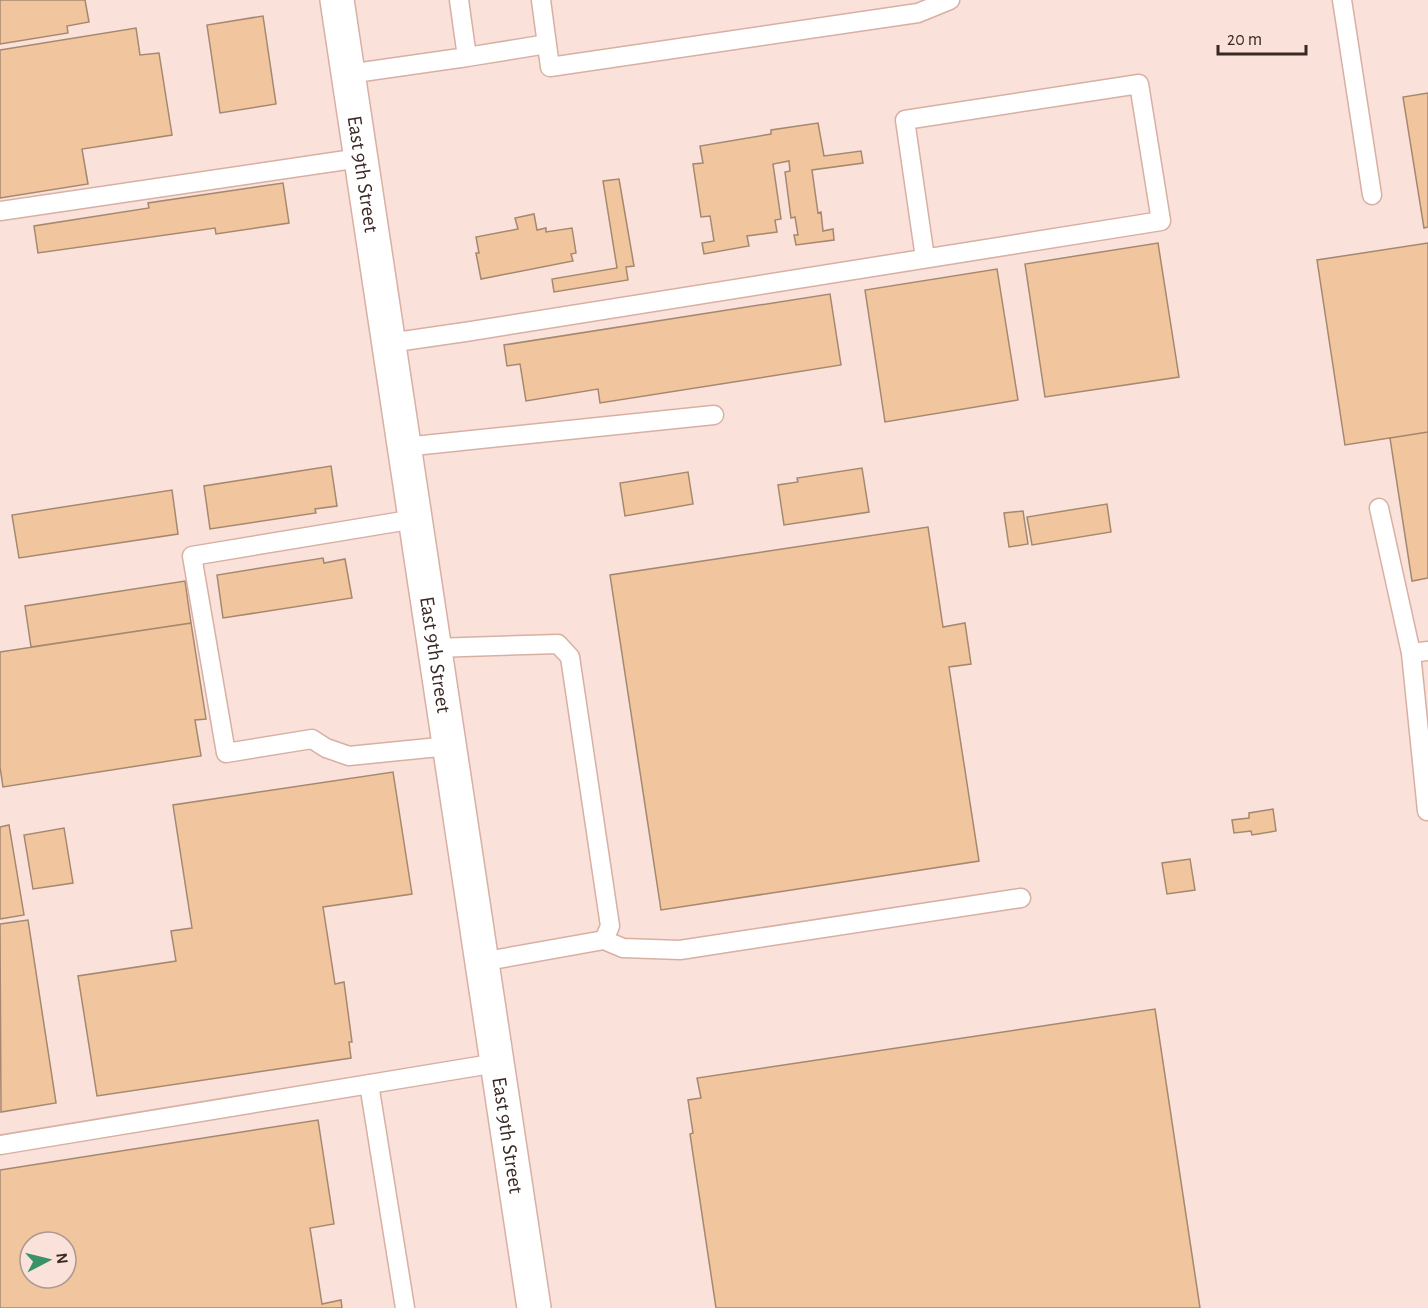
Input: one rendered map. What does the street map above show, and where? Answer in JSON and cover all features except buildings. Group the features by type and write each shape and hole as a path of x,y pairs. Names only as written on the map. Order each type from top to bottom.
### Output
{"street":[{"name":"East 9th Street","path":"337,0 534,1308"}],"lane":[{"path":"459,0 467,57"},
{"path":"541,0 550,67 918,13 950,0"},
{"path":"1342,0 1372,195"},
{"path":"348,74 547,44"},
{"path":"388,343 1161,221 1139,84 905,120 926,258"},
{"path":"0,211 360,158"},
{"path":"404,447 714,415"},
{"path":"1379,508 1420,652 1427,811"},
{"path":"415,519 192,556 226,753 312,739 326,748 349,756 449,746"},
{"path":"434,648 558,644 570,657 610,926 604,940"},
{"path":"481,962 604,940 623,948 680,951 1021,898"},
{"path":"0,1145 497,1063"},
{"path":"369,1084 405,1308"}]}
